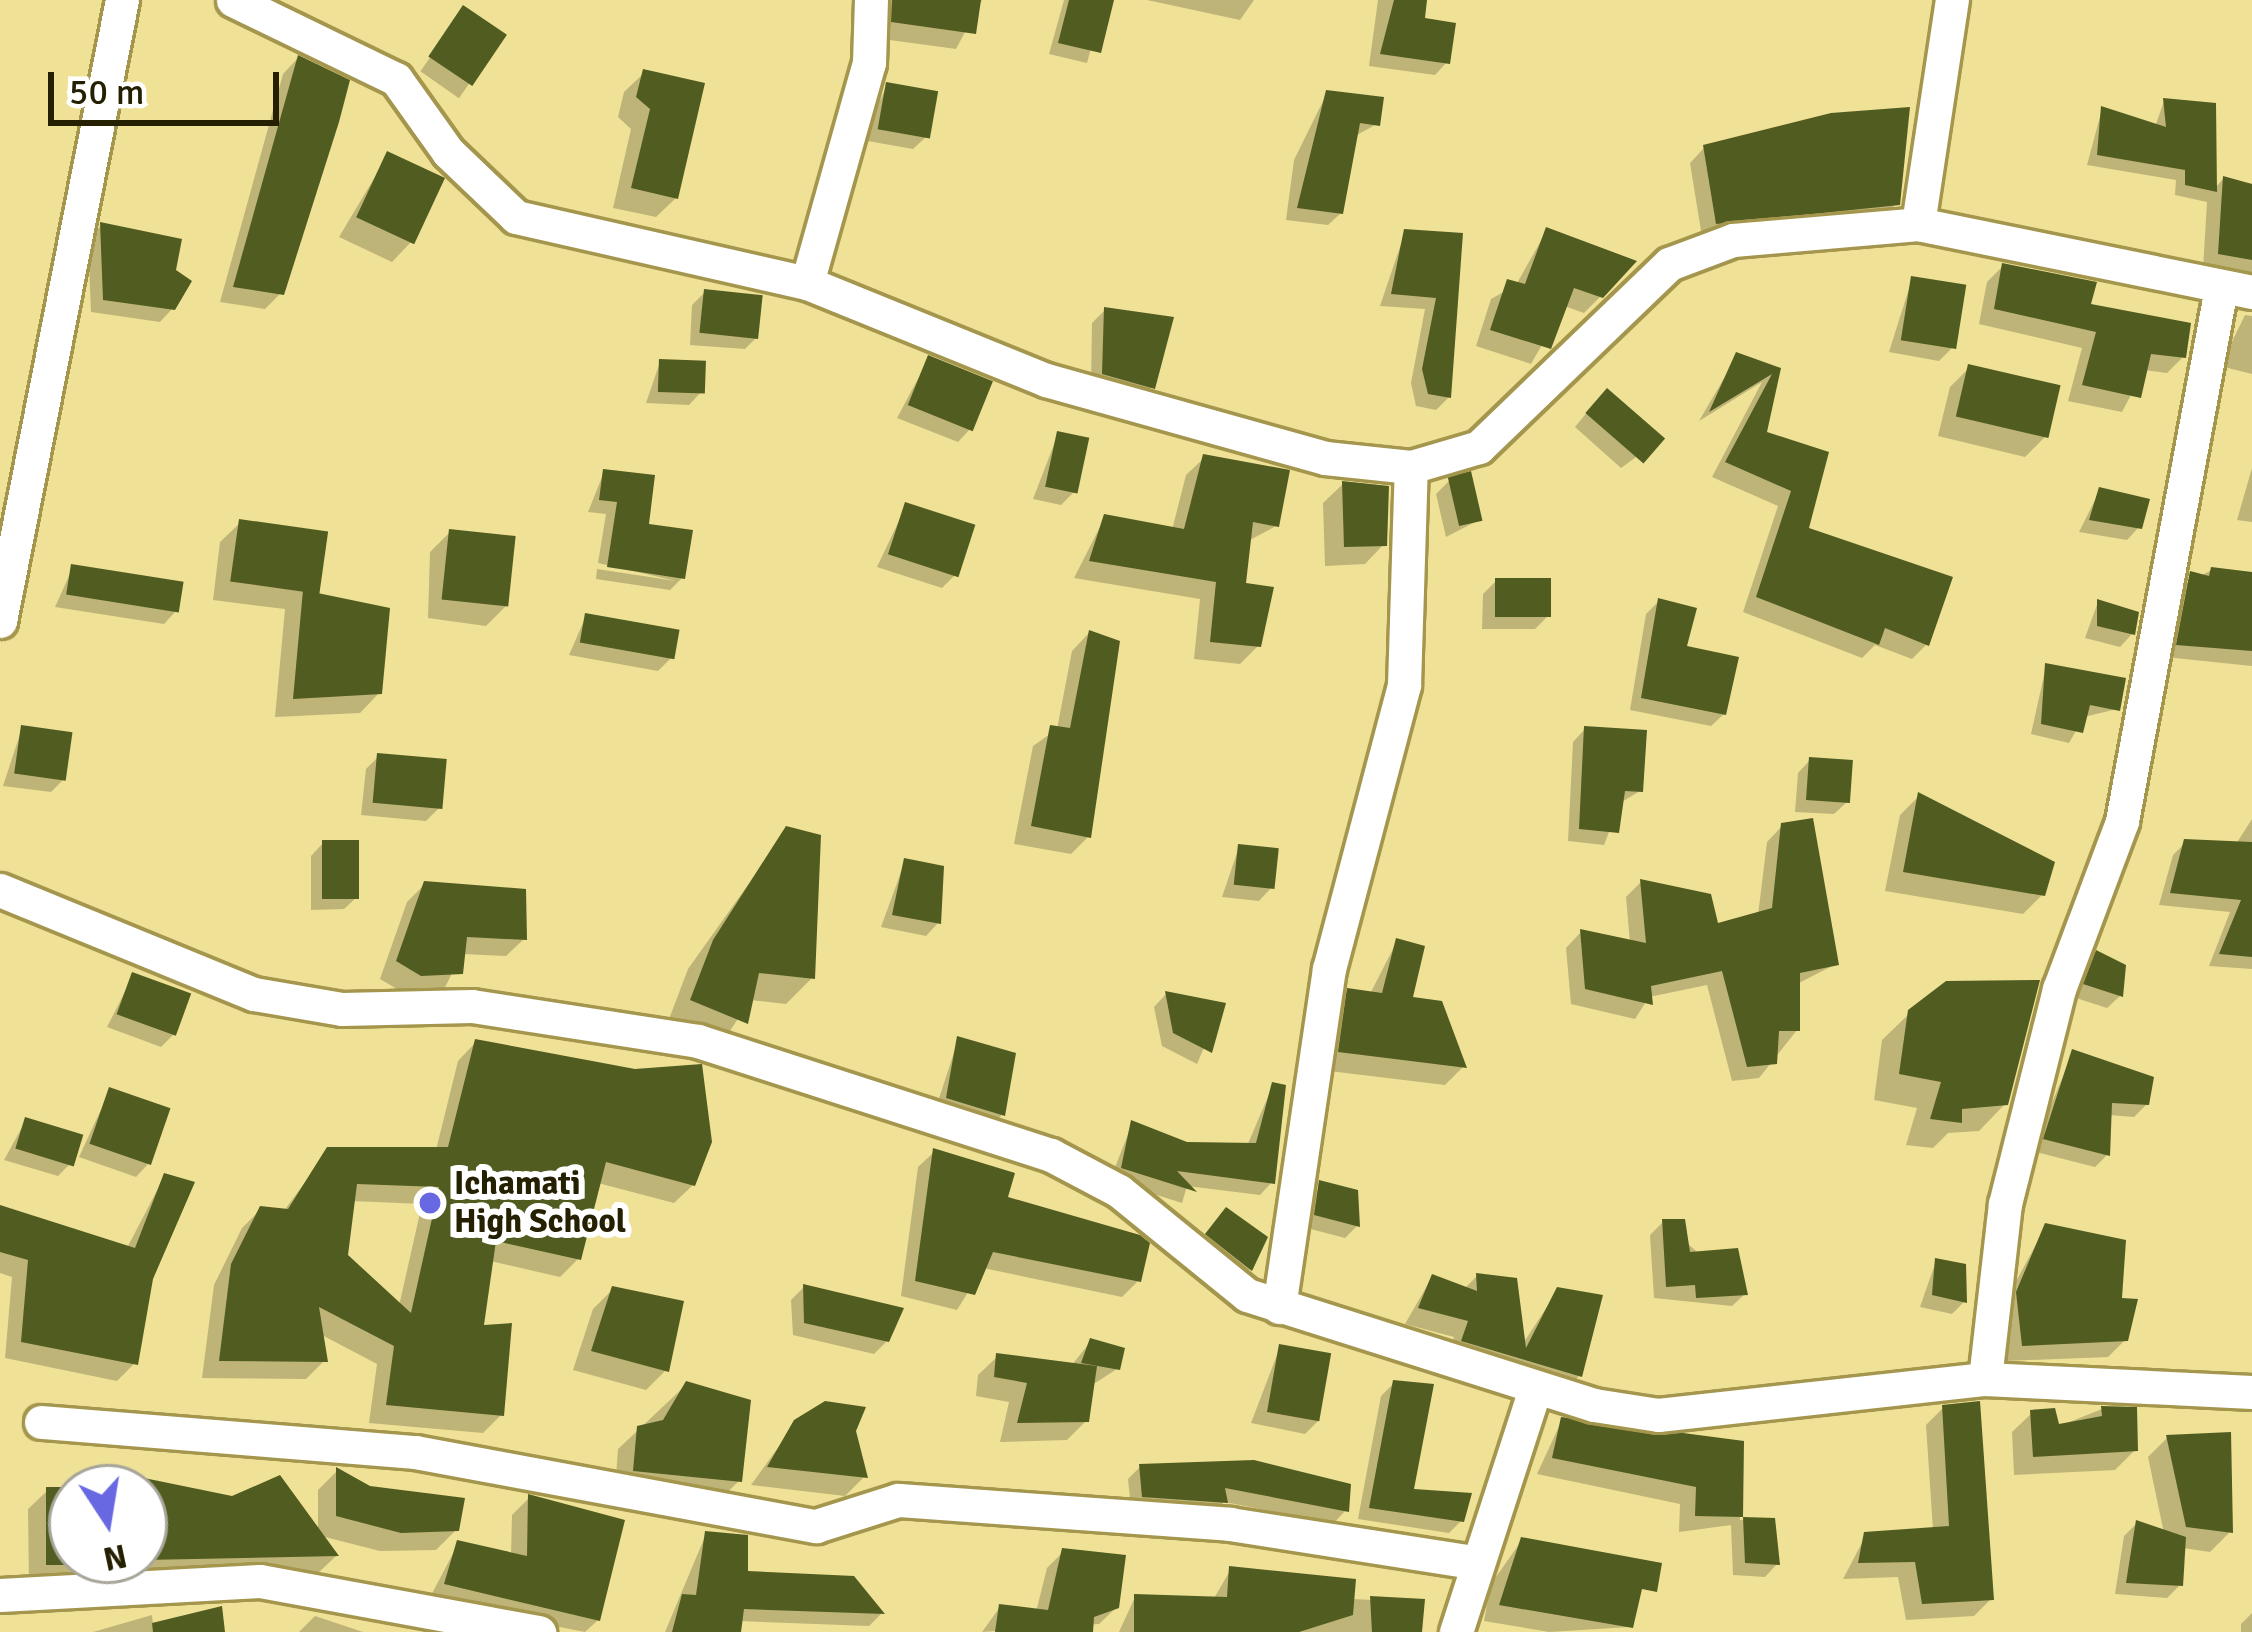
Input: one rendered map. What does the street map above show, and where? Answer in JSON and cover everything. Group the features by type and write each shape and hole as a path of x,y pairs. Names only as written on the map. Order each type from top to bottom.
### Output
{"street":[{"path":"0,620 122,0"},
{"path":"233,0 396,79 457,163 516,218 808,283 1182,423 1412,467 1479,448 1669,264 1733,240 1918,224 2237,290 2122,821 2060,989 2005,1204 1984,1379"},
{"path":"808,283 869,64 871,0"},
{"path":"1918,224 1952,0"},
{"path":"1279,1307 1329,969 1404,685 1412,467"},
{"path":"0,890 254,994 342,1009 472,1006 698,1041 1052,1155 1279,1307 1535,1389 1658,1415 1984,1379 2252,1392"},
{"path":"1456,1632 1473,1562 1535,1389"},
{"path":"41,1422 415,1451 816,1526 898,1500 1230,1524 1473,1562"},
{"path":"0,1595 260,1581 539,1632"}],"building":[{"path":"892,0 981,0 976,34 891,22"},
{"path":"1069,0 1114,0 1101,53 1058,43"},
{"path":"1394,0 1427,0 1425,18 1456,23 1450,64 1380,54"},
{"path":"463,5 507,35 472,86 428,56"},
{"path":"298,55 350,80 339,122 284,295 233,287"},
{"path":"643,69 705,83 678,199 631,188 650,109 636,97"},
{"path":"886,82 938,91 930,138 878,129"},
{"path":"1326,90 1384,97 1380,126 1360,123 1343,214 1297,208"},
{"path":"2163,98 2216,103 2217,192 2185,185 2185,170 2097,155 2101,106 2166,127"},
{"path":"1910,107 1900,205 1716,224 1703,145 1831,113"},
{"path":"387,151 445,178 414,244 356,217"},
{"path":"2223,176 2252,184 2252,260 2218,254"},
{"path":"100,222 182,239 176,270 192,281 175,310 103,300"},
{"path":"1546,227 1637,261 1603,298 1574,288 1551,349 1490,330 1507,279 1525,284"},
{"path":"1404,229 1463,233 1451,398 1428,394 1422,369 1436,298 1391,294"},
{"path":"2002,263 2097,282 2091,304 2191,323 2186,358 2151,354 2141,398 2082,385 2096,332 1994,309"},
{"path":"1911,276 1966,285 1956,349 1901,340"},
{"path":"704,289 763,295 758,339 699,333"},
{"path":"1104,307 1174,317 1155,389 1102,374"},
{"path":"1736,352 1781,368 1767,432 1829,452 1809,528 1953,577 1929,646 1885,628 1879,645 1756,597 1791,491 1725,462 1772,374 1709,412"},
{"path":"928,355 993,381 973,431 908,405"},
{"path":"659,359 706,361 705,394 658,392"},
{"path":"1968,364 2061,385 2048,438 1956,417"},
{"path":"1607,388 1665,439 1643,463 1585,413"},
{"path":"1057,431 1089,438 1077,494 1045,487"},
{"path":"1203,454 1290,470 1279,527 1253,522 1246,583 1274,587 1261,647 1210,642 1216,582 1089,561 1104,514 1184,529"},
{"path":"603,469 655,475 649,524 693,530 685,579 607,567 617,502 599,500"},
{"path":"1471,471 1482,521 1459,526 1448,476"},
{"path":"1342,481 1389,486 1387,546 1344,547"},
{"path":"2099,487 2150,499 2142,529 2089,520"},
{"path":"905,502 975,525 958,577 888,554"},
{"path":"239,519 328,532 319,594 230,581"},
{"path":"449,529 516,536 508,607 442,600"},
{"path":"71,564 184,582 179,612 66,595"},
{"path":"2211,567 2252,572 2252,651 2176,645 2190,571 2209,576"},
{"path":"1495,578 1551,578 1551,617 1495,617"},
{"path":"303,590 390,608 382,694 293,699"},
{"path":"1658,598 1697,608 1687,646 1739,657 1726,715 1641,698"},
{"path":"2097,599 2139,612 2135,635 2097,626"},
{"path":"585,613 680,630 674,659 580,643"},
{"path":"1089,630 1120,641 1091,838 1031,826 1050,725 1070,728"},
{"path":"2045,663 2126,678 2120,711 2090,705 2083,733 2041,724"},
{"path":"21,725 72,732 66,781 14,774"},
{"path":"1584,726 1647,730 1643,792 1625,791 1619,833 1579,829"},
{"path":"377,753 447,759 442,809 373,803"},
{"path":"1809,757 1853,760 1850,803 1806,800"},
{"path":"1918,792 2055,862 2045,896 1903,872"},
{"path":"1813,818 1839,965 1800,973 1800,1031 1779,1031 1777,1064 1747,1067 1722,971 1651,986 1653,1005 1585,989 1580,929 1646,943 1640,879 1711,894 1718,923 1772,908 1781,823"},
{"path":"786,826 821,835 815,979 759,973 748,1024 690,1000 713,940"},
{"path":"2184,839 2252,842 2252,957 2219,954 2241,900 2170,893"},
{"path":"322,840 359,840 359,899 322,899"},
{"path":"1238,844 1279,848 1274,889 1234,885"},
{"path":"904,858 944,866 941,924 892,915"},
{"path":"424,881 526,889 527,940 467,937 463,974 421,976 396,961"},
{"path":"1396,938 1425,946 1413,997 1442,1001 1467,1068 1338,1052 1347,988 1382,993"},
{"path":"2096,950 2126,965 2123,997 2083,984"},
{"path":"132,972 191,994 176,1036 117,1014"},
{"path":"2040,980 2008,1105 1962,1109 1962,1123 1930,1119 1941,1082 1899,1074 1908,1010 1946,981"},
{"path":"1165,991 1226,1003 1212,1053 1173,1033"},
{"path":"957,1036 1016,1053 1005,1116 946,1098"},
{"path":"475,1039 635,1069 702,1064 712,1142 695,1186 606,1162 581,1260 496,1241 484,1325 512,1323 504,1416 386,1405 394,1346 319,1307 328,1362 219,1361 231,1264 260,1206 288,1209 327,1147 448,1147","holes":["357,1184 439,1187 411,1313 348,1255"]},
{"path":"2072,1049 2154,1077 2149,1105 2112,1103 2110,1156 2043,1139"},
{"path":"1272,1082 1286,1085 1275,1184 1177,1171 1197,1192 1121,1168 1131,1120 1187,1142 1256,1143"},
{"path":"109,1087 170,1108 151,1165 89,1144"},
{"path":"25,1117 83,1135 74,1166 15,1149"},
{"path":"933,1148 1015,1173 1008,1197 1140,1235 1150,1243 1141,1282 993,1252 975,1295 915,1281"},
{"path":"164,1173 195,1182 153,1279 138,1365 21,1342 28,1260 0,1252 0,1205 135,1248"},
{"path":"1319,1180 1358,1190 1360,1227 1314,1215"},
{"path":"1226,1207 1268,1237 1252,1271 1205,1234"},
{"path":"1662,1219 1685,1219 1690,1252 1738,1248 1748,1295 1696,1298 1695,1285 1666,1287"},
{"path":"2045,1223 2126,1240 2122,1298 2138,1299 2128,1341 2022,1346 2016,1292"},
{"path":"1935,1258 1966,1264 1967,1303 1932,1295"},
{"path":"1476,1273 1517,1278 1526,1348 1557,1287 1603,1295 1582,1377 1461,1341 1468,1321 1418,1308 1432,1274 1477,1291"},
{"path":"803,1284 904,1308 889,1342 804,1323"},
{"path":"612,1286 684,1301 669,1372 591,1351"},
{"path":"1090,1338 1125,1348 1120,1370 1081,1363"},
{"path":"1279,1344 1331,1353 1319,1421 1267,1412"},
{"path":"996,1353 1097,1366 1089,1422 1017,1423 1027,1383 994,1377"},
{"path":"1393,1380 1434,1384 1414,1489 1472,1493 1464,1522 1369,1508"},
{"path":"686,1381 751,1400 742,1482 633,1471 637,1426 663,1420"},
{"path":"825,1401 866,1407 856,1431 868,1478 767,1467 794,1420"},
{"path":"1980,1401 1994,1600 1922,1604 1915,1562 1858,1563 1864,1532 1949,1526 1942,1405"},
{"path":"2101,1406 2137,1407 2138,1451 2033,1457 2030,1410 2055,1408 2059,1424 2102,1416"},
{"path":"1561,1417 1744,1441 1743,1517 1695,1516 1696,1487 1552,1458"},
{"path":"2231,1432 2233,1533 2186,1527 2166,1435"},
{"path":"1254,1460 1351,1484 1349,1512 1225,1488 1228,1503 1142,1497 1139,1464"},
{"path":"336,1467 370,1486 465,1498 459,1531 401,1533 336,1516"},
{"path":"280,1475 339,1556 168,1560 168,1483 232,1496"},
{"path":"48,1487 48,1565 46,1565"},
{"path":"528,1494 625,1520 600,1621 444,1584 457,1540 527,1556"},
{"path":"1743,1517 1775,1518 1780,1565 1745,1563"},
{"path":"2136,1520 2186,1537 2183,1586 2126,1583"},
{"path":"705,1531 748,1535 748,1571 854,1576 885,1614 744,1609 741,1632 672,1632 682,1594 696,1595"},
{"path":"1521,1537 1662,1563 1657,1592 1642,1589 1633,1628 1499,1605"},
{"path":"1062,1548 1126,1555 1119,1608 1094,1617 1093,1632 995,1632 999,1604 1048,1610"},
{"path":"1229,1566 1356,1579 1353,1615 1299,1632 1134,1632 1134,1594 1227,1597"},
{"path":"1370,1596 1425,1599 1422,1632 1372,1632"},
{"path":"222,1606 225,1632 153,1632 152,1623"}],"place":[{"name":"Ichamati High School","path":"430,1203"}]}
